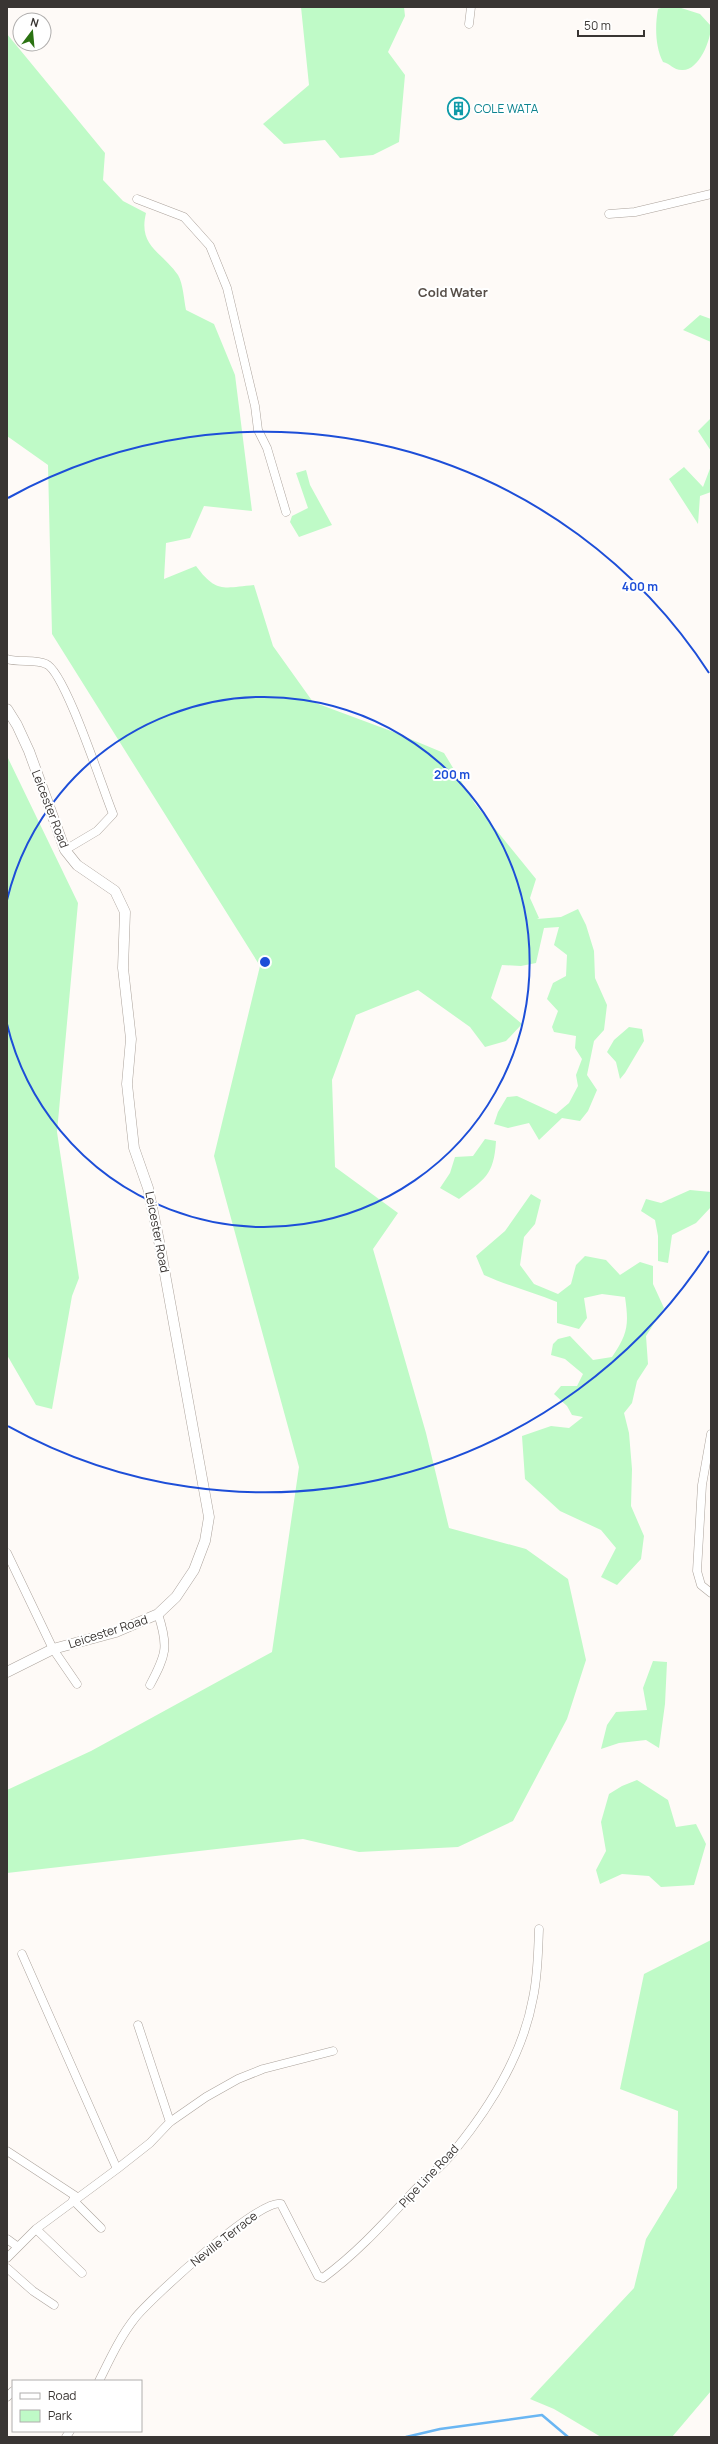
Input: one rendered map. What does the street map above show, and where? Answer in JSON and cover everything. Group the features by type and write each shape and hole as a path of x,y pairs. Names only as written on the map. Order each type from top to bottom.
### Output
{"street":[{"path":"469,24 471,7"},
{"path":"609,214 635,212 711,194"},
{"path":"137,199 184,217 210,246 227,288 255,406 258,430 267,448 286,512"},
{"path":"7,659 46,664 53,668 73,706 113,814 97,831 64,850"},
{"name":"Leicester Road","path":"7,709 18,725 29,751 64,850 77,865 115,891 125,912 123,968 131,1039 127,1084 134,1148 148,1188 208,1509 208,1532 194,1570 176,1597 158,1614 116,1632 53,1649 7,1672"},
{"path":"711,1434 702,1485 697,1571 701,1585 711,1593"},
{"path":"7,1553 53,1649 77,1684"},
{"path":"150,1685 159,1668 165,1645 158,1614"},
{"name":"Pipe Line Road","path":"387,2222 413,2192 454,2152 492,2098 508,2068 526,2024 533,1999 539,1929"},
{"path":"22,1954 117,2169"},
{"path":"138,2025 170,2122"},
{"path":"7,2258 36,2229 75,2198 117,2169 150,2143 170,2122 206,2097 238,2079 278,2065 333,2051"},
{"path":"7,2151 75,2198 101,2228"},
{"name":"Neville Terrace","path":"99,2380 118,2342 136,2317 198,2258 244,2221 276,2202 282,2204 318,2276 323,2278 360,2249 387,2222"},
{"path":"36,2229 82,2273"},
{"path":"7,2239 18,2247"},
{"path":"7,2268 33,2291 54,2305"}],"green space":[{"path":"301,7 404,7 405,16 388,52 405,75 399,142 373,155 340,158 325,140 284,144 263,124 309,85"},
{"path":"664,7 678,7 700,14 711,26 709,39 703,54 694,66 688,69 676,69 663,62 660,56 656,36 656,22 658,9"},
{"path":"7,34 12,40 12,52 22,52 105,153 103,180 123,201 146,213 144,224 148,241 180,278 186,310 214,324 235,375 252,511 204,506 190,538 166,543 164,579 196,566 209,581 221,587 254,585 273,646 313,702 391,731 444,753 475,804 536,879 530,898 539,918 537,919 561,917 578,909 586,925 594,951 595,978 607,1005 604,1030 594,1041 587,1075 597,1090 588,1111 580,1121 562,1118 539,1140 529,1123 508,1128 494,1124 498,1112 507,1097 517,1096 556,1114 569,1103 578,1086 576,1075 582,1059 575,1048 576,1036 554,1032 552,1027 558,1011 547,999 553,983 566,976 567,955 554,945 559,927 544,928 536,963 521,966 502,965 491,998 522,1024 506,1041 485,1047 470,1027 418,990 356,1015 332,1080 335,1167 398,1213 373,1249 426,1433 449,1528 526,1549 568,1579 586,1660 567,1719 513,1821 458,1847 359,1852 303,1839 7,1873 7,1790 91,1751 272,1652 299,1467 214,1156 260,966 52,634 48,465 7,436"},
{"path":"700,315 711,319 711,342 683,330"},
{"path":"711,418 711,451 698,431"},
{"path":"711,466 711,492 700,496 698,524 669,479 684,467 703,487"},
{"path":"306,470 310,485 332,525 299,537 290,522 292,516 308,508 296,473"},
{"path":"7,756 78,903 57,1132 79,1278 72,1296 52,1409 36,1405 7,1355"},
{"path":"629,1027 642,1029 644,1041 620,1079 616,1062 607,1052 614,1040"},
{"path":"485,1139 496,1141 493,1162 486,1176 459,1199 440,1188 450,1173 455,1157 473,1156"},
{"path":"690,1190 711,1192 711,1207 696,1223 672,1235 668,1263 658,1261 658,1236 655,1220 641,1211 646,1199 661,1203"},
{"path":"531,1194 541,1200 535,1224 524,1237 520,1265 534,1284 558,1294 571,1284 576,1265 585,1256 606,1260 620,1275 640,1262 653,1266 653,1284 664,1308 646,1336 648,1364 637,1381 632,1403 624,1413 629,1433 632,1469 631,1506 644,1536 641,1559 617,1585 601,1577 616,1548 601,1530 560,1511 525,1479 522,1436 551,1426 569,1428 583,1417 572,1415 567,1406 554,1394 561,1386 577,1386 583,1374 565,1359 551,1355 553,1344 558,1339 570,1336 593,1360 612,1357 624,1335 626,1328 627,1315 625,1297 602,1294 584,1298 587,1318 579,1329 557,1323 557,1302 484,1275 476,1256 505,1231"},
{"path":"653,1661 667,1662 665,1704 659,1748 646,1740 619,1743 601,1749 607,1725 616,1712 647,1710 643,1688"},
{"path":"637,1780 668,1800 676,1827 696,1824 706,1844 694,1885 661,1887 649,1876 622,1874 600,1884 596,1870 606,1851 601,1822 609,1794 622,1786"},
{"path":"711,1940 711,2391 672,2437 601,2437 554,2409 530,2399 634,2288 646,2239 677,2188 678,2111 620,2089 644,1974"}],"waterway":[{"path":"406,2437 440,2429 542,2415 568,2437"}],"place":[{"name":"COLE WATA","path":"459,109"}],"district":[{"name":"Cold Water","path":"453,292"}]}
